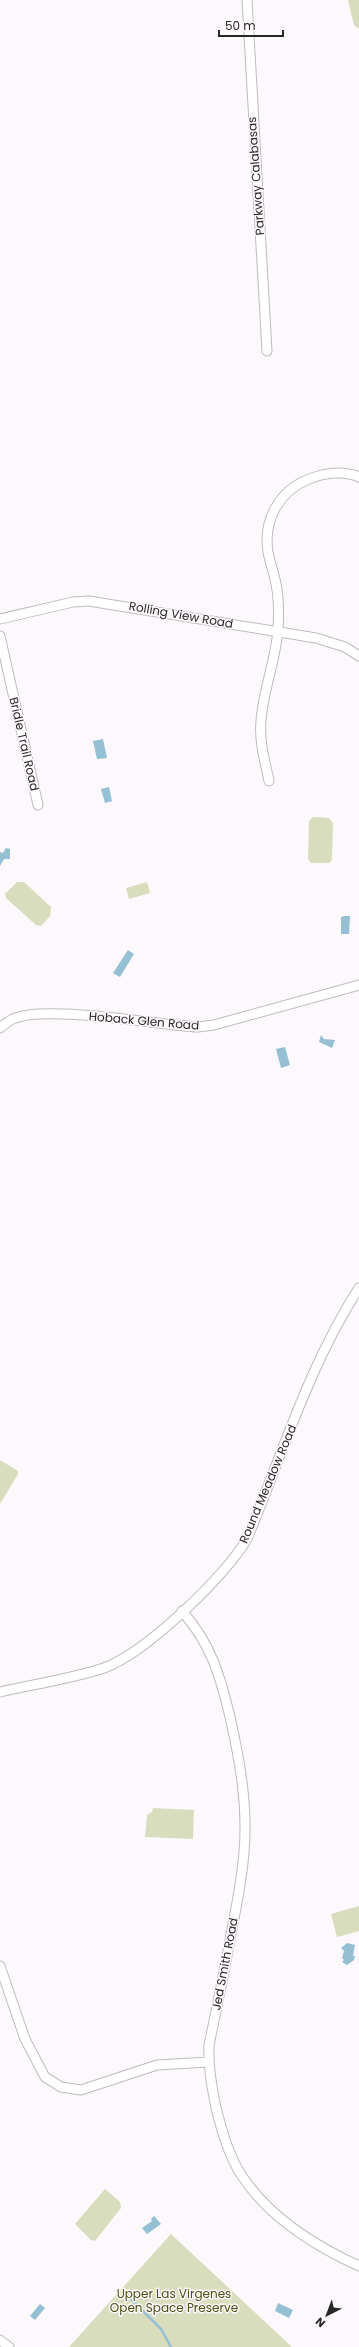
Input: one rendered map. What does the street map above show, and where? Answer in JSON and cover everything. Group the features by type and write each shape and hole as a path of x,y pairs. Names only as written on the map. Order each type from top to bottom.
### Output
{"street":[{"name":"Parkway Calabasas","path":"247,0 267,351"},
{"path":"269,781 261,745 261,720 278,631 279,607 266,535 269,520 282,497 294,487 309,479 326,474 359,478"},
{"name":"Rolling View Road","path":"0,619 73,602 89,602 316,638 344,647 359,656"},
{"name":"Bridle Trail Road","path":"0,636 38,804"},
{"name":"Hoback Glen Road","path":"0,1028 13,1018 44,1014 62,1014 185,1026 206,1026 359,985"},
{"name":"Round Meadow Road","path":"0,1692 105,1667 136,1650 221,1575 236,1557 247,1539 315,1370 338,1323 359,1288"},
{"name":"Jed Smith Road","path":"182,1611 199,1632 211,1653 220,1675 235,1740 244,1800 245,1843 242,1872 209,2045 212,2090 221,2130 242,2176 277,2215 324,2248 359,2266"},
{"path":"0,1966 24,2039 45,2077 61,2087 81,2090 156,2065 209,2062"},
{"path":"0,2340 9,2347"}],"green space":[{"path":"348,0 359,0 359,29 354,25"},
{"path":"313,817 329,818 333,823 332,860 329,863 311,863 308,859 309,821"},
{"path":"17,882 24,882 51,907 50,916 41,926 36,925 6,898 5,894"},
{"path":"147,882 150,893 129,899 126,888"},
{"path":"0,1460 18,1471 18,1474 0,1504"},
{"path":"153,1808 194,1810 193,1839 145,1837 147,1815 152,1812"},
{"path":"359,1906 359,1931 337,1937 331,1914"},
{"path":"105,2189 120,2202 121,2208 95,2241 91,2240 75,2224"},
{"name":"Upper Las Virgenes Open Space Preserve","path":"171,2234 292,2347 69,2347"}],"water":[{"path":"103,739 107,758 97,759 93,741"},
{"path":"109,787 112,801 105,803 101,789"},
{"path":"6,848 10,849 10,859 4,859 0,866 0,852 3,853"},
{"path":"350,916 349,934 341,934 341,917"},
{"path":"128,950 134,954 120,977 113,973"},
{"path":"321,1035 324,1039 335,1040 332,1048 319,1042"},
{"path":"285,1047 290,1065 281,1068 276,1049"},
{"path":"347,1943 355,1945 353,1956 355,1956 354,1960 347,1965 342,1962 344,1960 342,1958 344,1951 341,1948"},
{"path":"154,2216 161,2224 147,2234 142,2228 152,2221 151,2219"},
{"path":"278,2303 293,2310 289,2318 275,2311"},
{"path":"40,2304 45,2308 35,2320 30,2316"}],"waterway":[{"path":"127,2295 161,2329 171,2347"}]}
